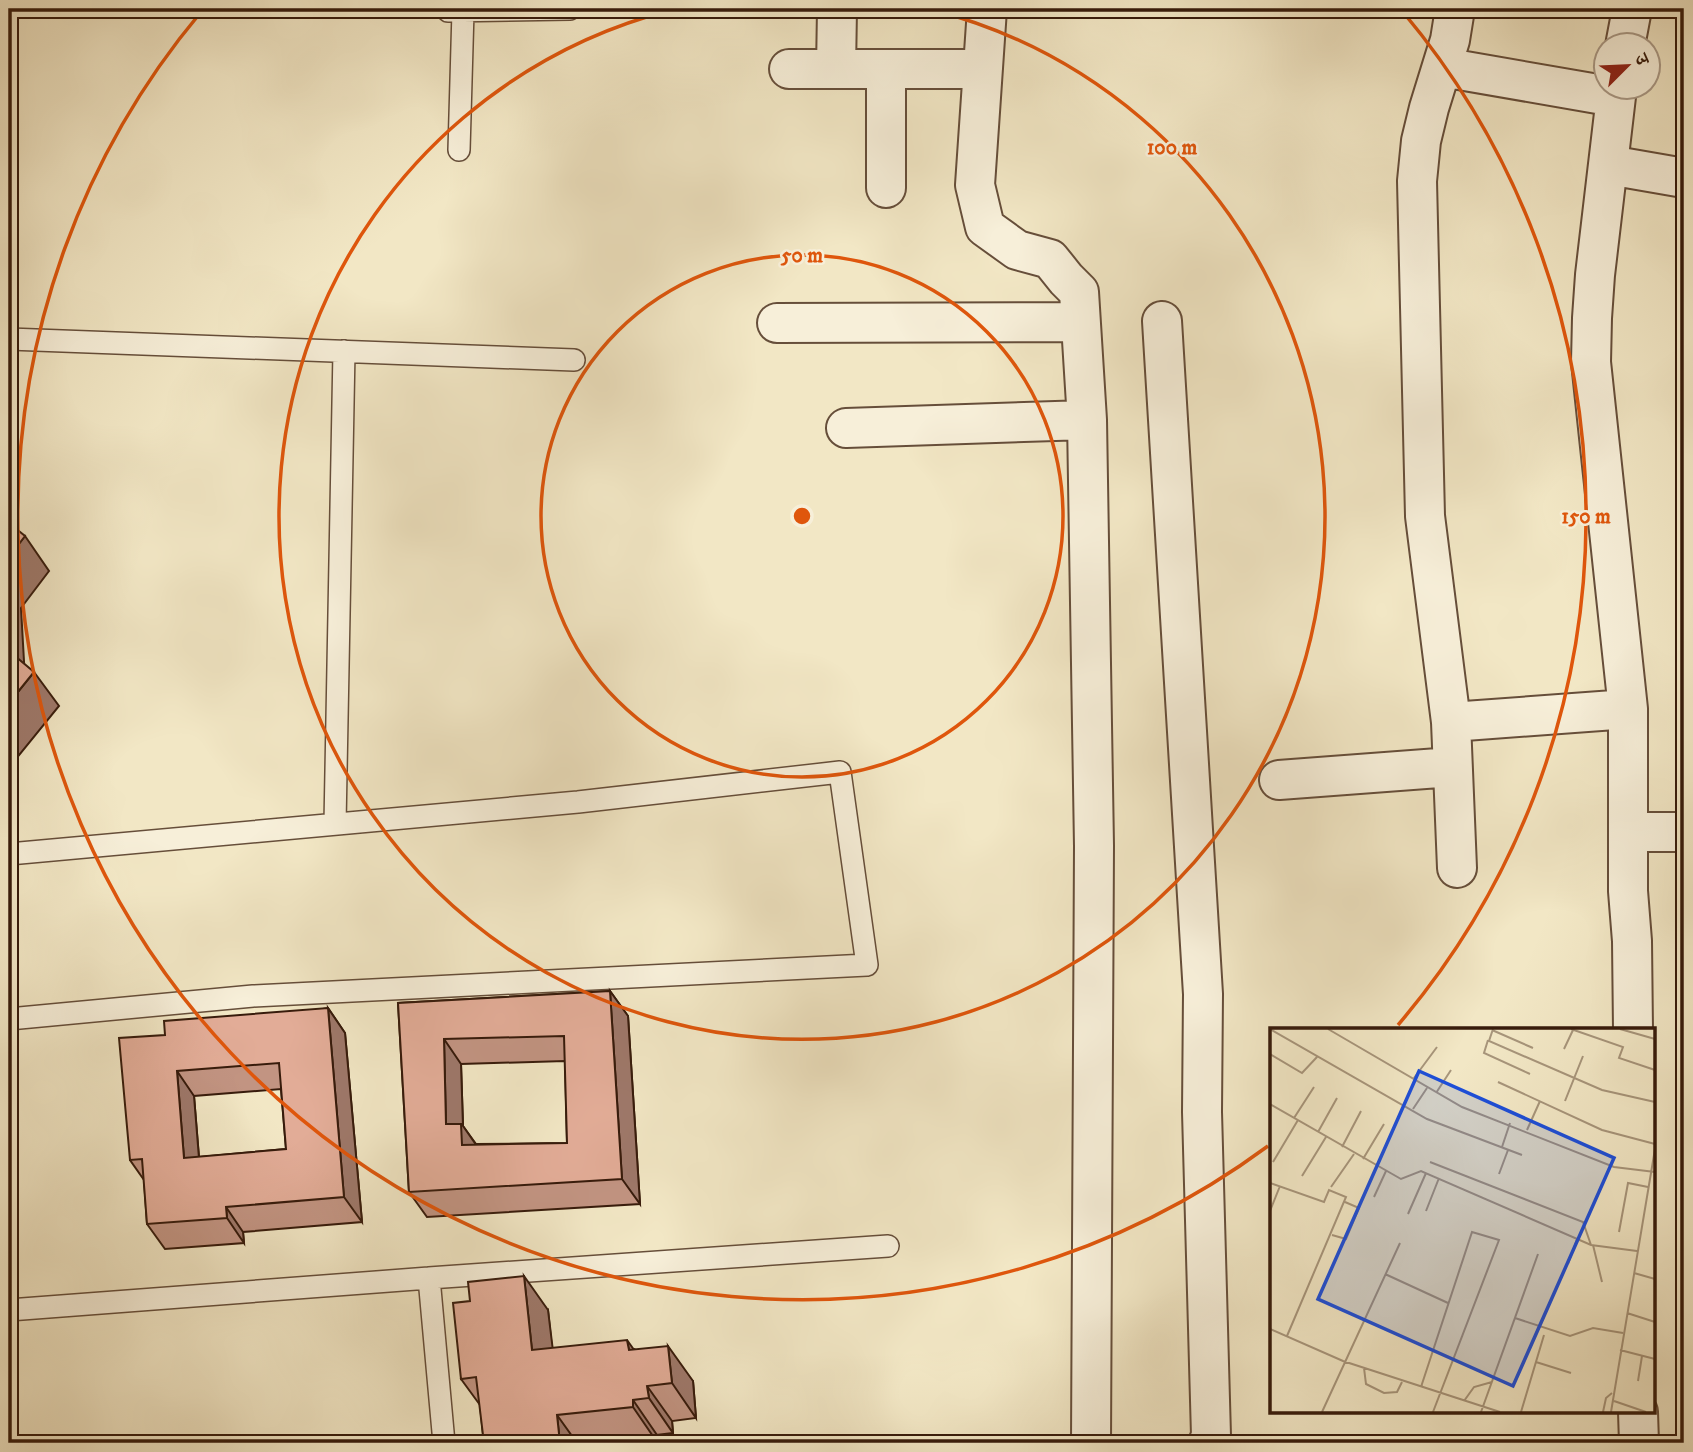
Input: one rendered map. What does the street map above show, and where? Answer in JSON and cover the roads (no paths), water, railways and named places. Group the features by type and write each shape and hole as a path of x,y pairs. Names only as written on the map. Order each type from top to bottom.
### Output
{"street":[{"path":"836,9 836,69"},
{"path":"987,9 975,185 985,227 1017,250 1050,259 1079,292 1087,420 1094,846 1091,1443"},
{"path":"1455,9 1450,40 1421,141 1417,181 1425,516 1451,722 1457,868"},
{"path":"1628,32 1632,9"},
{"path":"1442,67 1592,89"},
{"path":"789,69 983,69"},
{"path":"886,69 886,188"},
{"path":"1615,102 1595,275 1591,362 1628,709 1628,891 1632,940 1633,1028"},
{"path":"1609,165 1684,178"},
{"path":"1162,321 1203,994 1202,1112 1211,1436 1208,1443"},
{"path":"777,323 1080,322"},
{"path":"846,428 1087,420"},
{"path":"1451,722 1628,709"},
{"path":"1279,780 1452,767"},
{"path":"1629,832 1684,832"},
{"path":"1638,1414 1639,1443"}],"lane":[{"path":"459,150 456,10 570,9"},
{"path":"9,339 573,359"},
{"path":"335,824 344,351"},
{"path":"9,854 578,802 840,772 867,965 253,996 9,1018"},
{"path":"9,1310 888,1246"},
{"path":"429,1278 444,1443"}]}
